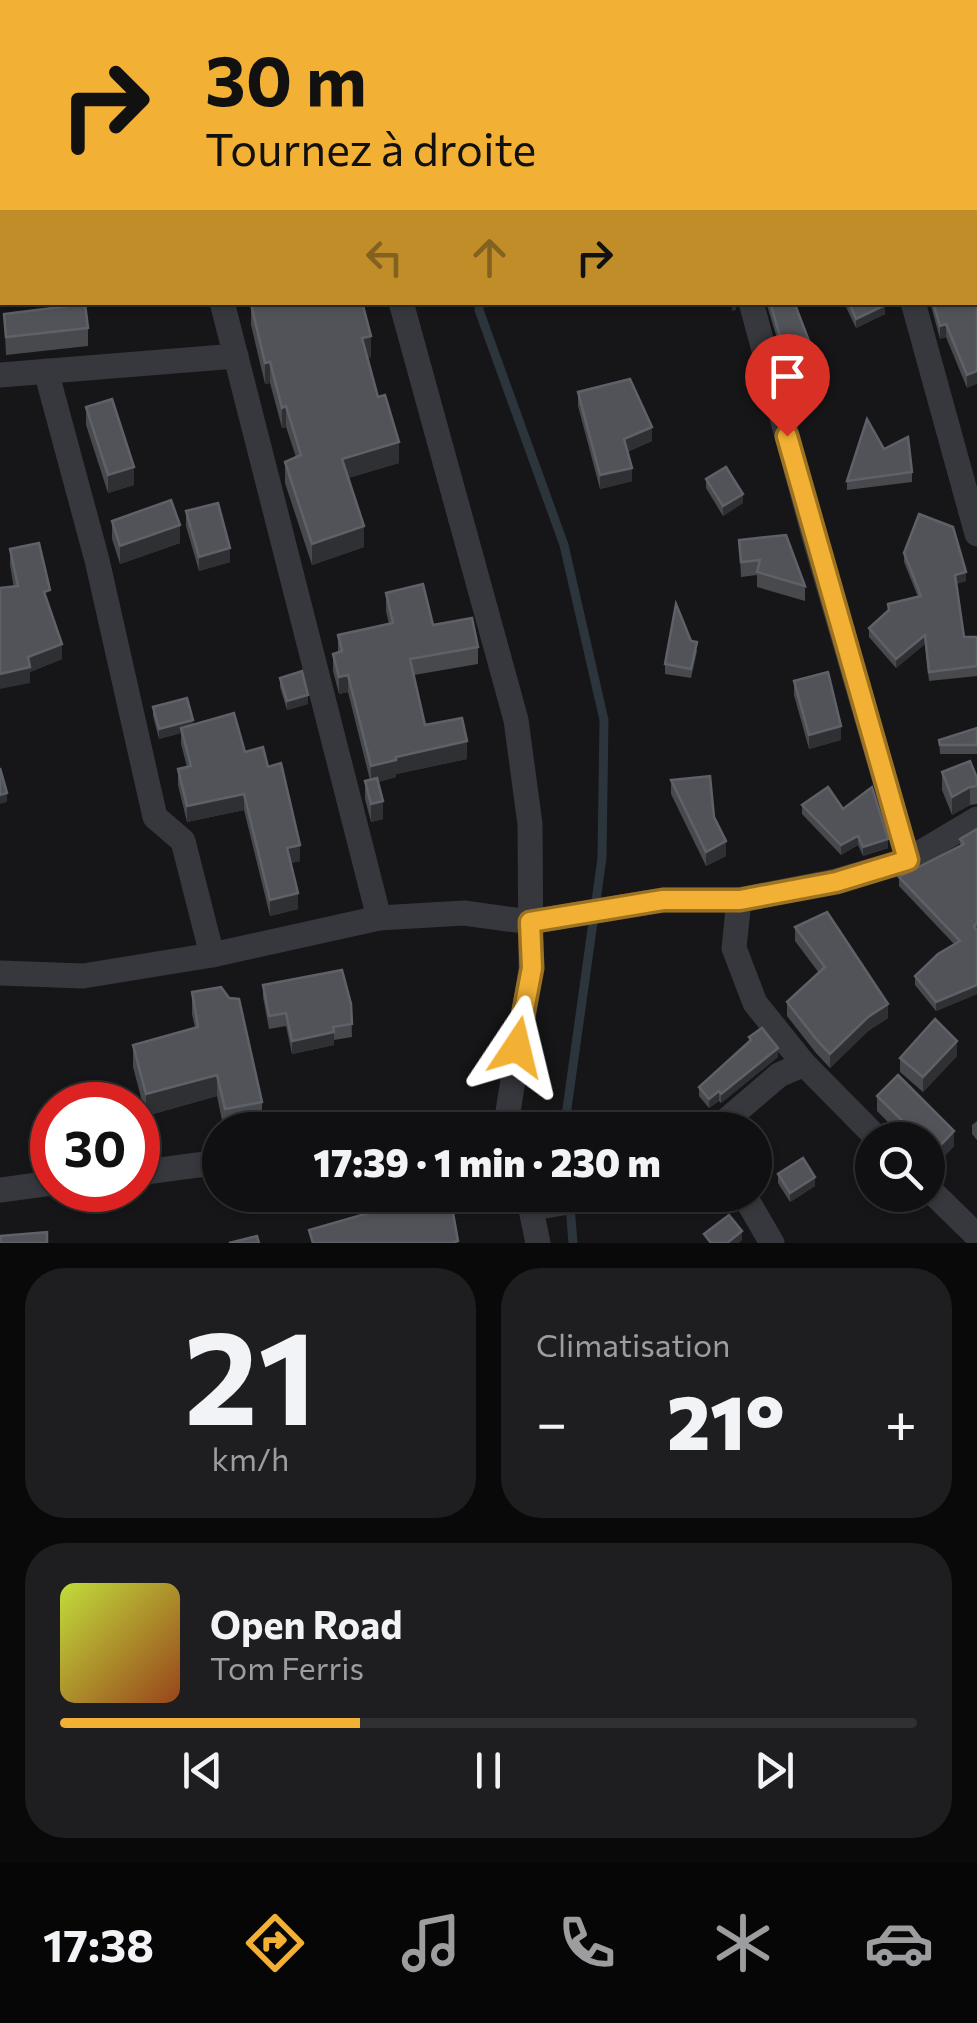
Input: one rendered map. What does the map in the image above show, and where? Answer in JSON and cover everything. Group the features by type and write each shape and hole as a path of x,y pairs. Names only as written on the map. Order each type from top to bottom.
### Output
{"street":[{"path":"223,305 380,918"},
{"path":"402,305 516,720 530,824 532,968 507,1112"},
{"path":"752,305 908,860"},
{"path":"914,305 977,534"},
{"path":"0,375 236,356"},
{"path":"46,371 98,560 154,817 183,841 212,955"},
{"path":"0,972 83,976 212,955 380,918 464,913 530,922 663,900 740,900 836,882 908,860 977,819"},
{"path":"740,900 734,948 755,1003 804,1064 861,1122"},
{"path":"735,1112 779,1075 804,1064"},
{"path":"160,1169 202,1164"},
{"path":"0,1190 30,1187"},
{"path":"945,1205 977,1236"},
{"path":"533,1212 538,1243"},
{"path":"754,1212 772,1243"}],"building":[{"path":"85,305 88,328 6,337 4,314"},
{"path":"251,305 363,305 371,336 362,338 378,397 385,395 399,442 342,459 364,526 312,544 285,462 301,455 286,406 282,408 270,362 265,363"},
{"path":"771,305 795,305 809,341 790,352 779,333"},
{"path":"850,305 885,305 856,319"},
{"path":"934,305 977,305 977,371 967,375 946,324 940,326"},
{"path":"630,379 652,427 624,439 632,468 600,475 578,392"},
{"path":"112,399 134,467 108,475 86,407"},
{"path":"867,419 884,449 908,437 912,472 847,481"},
{"path":"726,467 743,494 723,506 706,479"},
{"path":"171,500 180,525 120,546 112,521"},
{"path":"218,503 230,548 199,557 186,511"},
{"path":"919,514 953,527 966,572 955,575 964,637 977,637 977,666 929,672 925,635 896,659 869,628 889,610 888,604 921,596 904,553"},
{"path":"786,535 805,586 757,572 760,560 741,562 739,540"},
{"path":"39,543 50,590 44,592 62,644 28,657 30,667 0,674 0,588 18,586 10,549"},
{"path":"423,584 433,625 472,618 478,647 410,659 425,725 462,718 467,741 371,766 348,675 339,677 333,654 342,651 338,635 393,623 386,593"},
{"path":"676,604 691,641 697,642 691,669 665,664"},
{"path":"302,671 308,695 287,701 280,678"},
{"path":"828,672 841,726 809,735 794,681"},
{"path":"187,698 193,720 159,729 153,707"},
{"path":"234,713 245,752 263,747 268,767 281,763 300,845 287,848 298,893 270,900 244,794 187,806 178,769 191,766 181,728"},
{"path":"977,728 977,745 940,745 939,740"},
{"path":"970,761 977,786 952,797 942,772"},
{"path":"0,768 7,793 0,795"},
{"path":"710,776 714,817 726,841 706,852 671,780"},
{"path":"377,778 383,801 371,804 365,781"},
{"path":"828,787 843,809 872,787 888,839 863,847 858,836 841,845 802,805"},
{"path":"977,829 977,985 936,1002 915,976 938,954 960,941 899,877 964,844 960,839"},
{"path":"827,912 888,1004 868,1017 830,1054 787,1002 825,967 795,927"},
{"path":"342,970 352,1024 292,1041 286,1013 269,1016 263,985"},
{"path":"221,987 229,998 239,999 262,1102 225,1109 217,1075 160,1090 160,1082 143,1082 133,1045 198,1027 192,992"},
{"path":"935,1019 957,1041 923,1077 900,1058"},
{"path":"762,1028 778,1048 721,1094 719,1091 709,1099 699,1087"},
{"path":"898,1075 945,1122 904,1122 877,1096"},
{"path":"945,1122 954,1131 945,1140"},
{"path":"803,1158 815,1177 790,1193 778,1174"},
{"path":"372,1212 453,1212 458,1241 313,1243 309,1230"},
{"path":"729,1215 742,1231 727,1243 711,1243 704,1234"},
{"path":"47,1232 47,1243 1,1243 0,1236"},
{"path":"257,1236 259,1243 229,1243"}],"waterway":[{"path":"480,305 564,545 604,720 602,858 567,1112"},
{"path":"570,1212 573,1243"}],"route":[{"path":"517,1047 532,968 530,922 663,900 740,900 836,882 908,860 787,436"}]}
